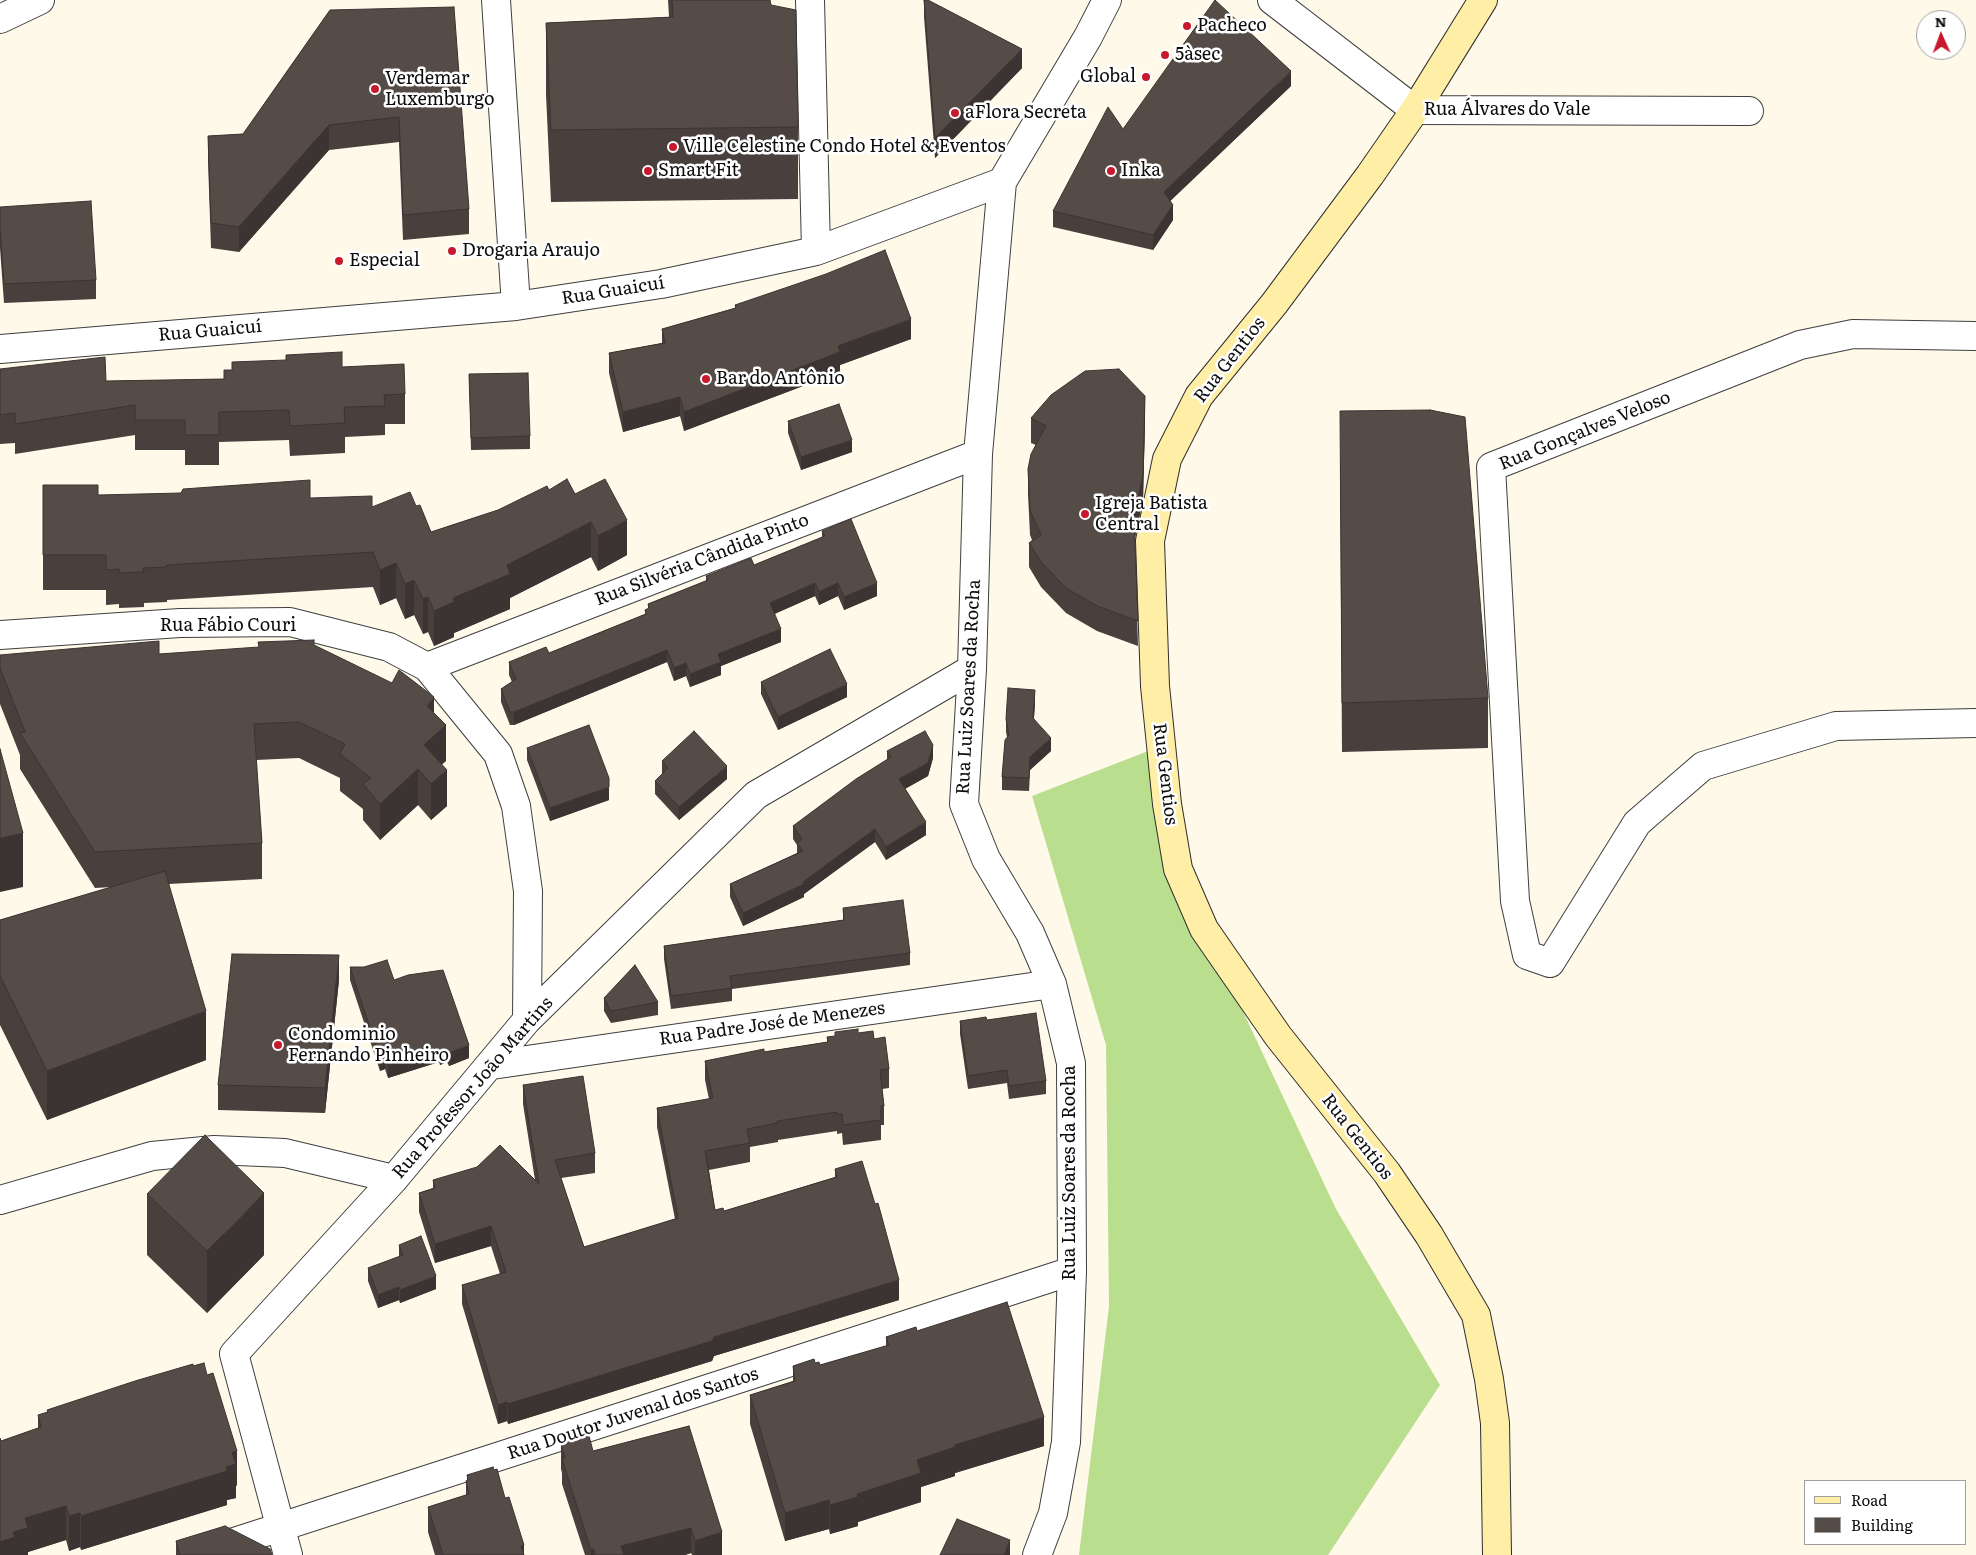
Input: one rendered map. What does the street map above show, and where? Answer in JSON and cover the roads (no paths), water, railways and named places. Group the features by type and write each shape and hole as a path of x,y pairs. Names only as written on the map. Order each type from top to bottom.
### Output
{"street":[{"path":"0,19 40,0"},
{"path":"496,0 516,306"},
{"path":"810,0 816,251"},
{"path":"1002,182 1088,37 1106,0"},
{"name":"Rua Álvares do Vale","path":"1272,0 1415,110 1749,111"},
{"name":"Rua Gentios","path":"1483,0 1415,110 1274,304 1199,396 1167,459 1150,541 1154,686 1167,804 1178,869 1204,929 1278,1036 1387,1173 1429,1235 1476,1315 1489,1379 1495,1422 1497,1555"},
{"name":"Rua Guaicuí","path":"0,349 516,306 661,284 816,251 1002,182"},
{"name":"Rua Luiz Soares da Rocha","path":"1002,182 978,454 972,668 964,804 986,859 1030,933 1052,984 1071,1063 1072,1271 1066,1442 1053,1513 1036,1555"},
{"name":"Rua Gonçalves Veloso","path":"1976,336 1853,334 1800,345 1492,467 1515,901 1527,955 1550,964 1637,823 1703,766 1836,726 1976,723"},
{"name":"Rua Silvéria Cândida Pinto","path":"427,667 978,454"},
{"name":"Rua Fábio Couri","path":"0,635 180,623 290,622 389,647 427,667 498,754 516,806 528,891 527,1020"},
{"name":"Rua Professor João Martins","path":"279,1529 234,1354 394,1179 492,1065 527,1020 756,794 972,668"},
{"name":"Rua Padre José de Menezes","path":"492,1065 1052,984"},
{"path":"0,1200 152,1156 214,1150 285,1153 394,1179"},
{"name":"Rua Doutor Juvenal dos Santos","path":"194,1555 1072,1271"},
{"path":"279,1529 288,1555"}],"place":[{"name":"Pacheco","path":"1187,26"},
{"name":"5àsec","path":"1165,55"},
{"name":"Global","path":"1146,77"},
{"name":"Verdemar Luxemburgo","path":"375,89"},
{"name":"aFlora Secreta","path":"955,113"},
{"name":"Ville Celestine Condo Hotel & Eventos","path":"673,147"},
{"name":"Smart Fit","path":"648,171"},
{"name":"Inka","path":"1111,171"},
{"name":"Drogaria Araujo","path":"452,251"},
{"name":"Especial","path":"339,261"},
{"name":"Bar do Antônio","path":"706,379"},
{"name":"Igreja Batista Central","path":"1085,514"},
{"name":"Condominio Fernando Pinheiro","path":"278,1045"}]}
